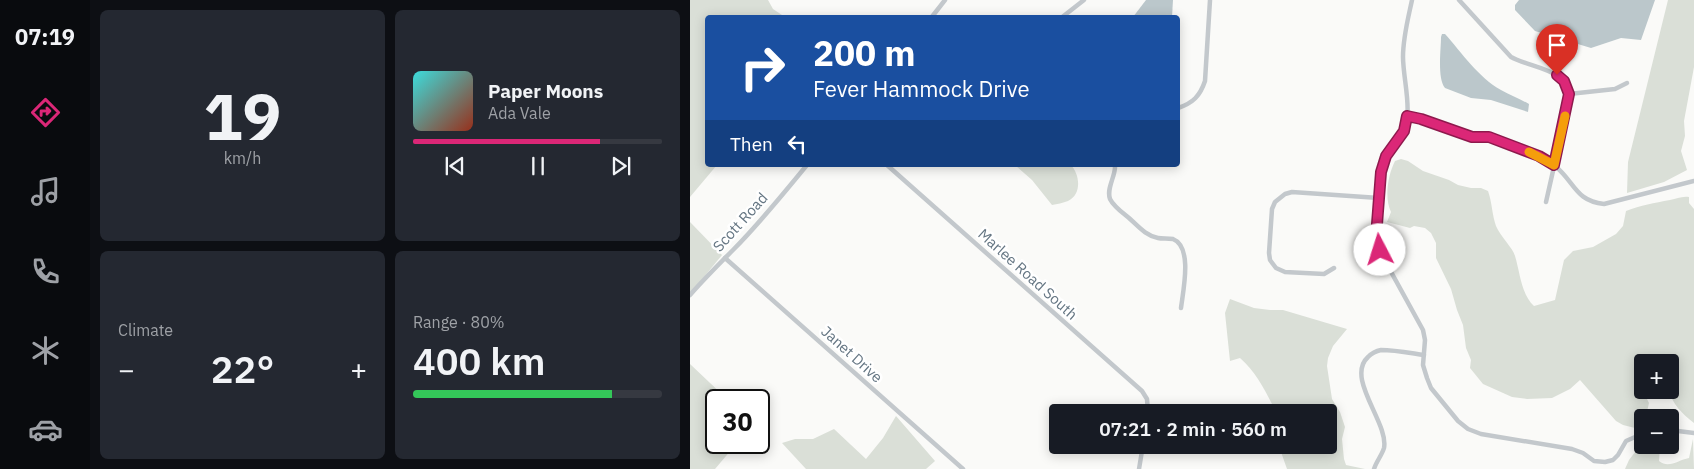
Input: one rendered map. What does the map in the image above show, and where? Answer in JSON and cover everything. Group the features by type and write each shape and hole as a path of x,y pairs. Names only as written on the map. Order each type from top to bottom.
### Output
{"street":[{"path":"933,15 945,0"},
{"path":"1065,15 1084,0"},
{"path":"1180,107 1197,98 1202,91 1205,81 1210,0"},
{"path":"1412,0 1405,31 1403,56 1407,116 1404,131 1386,156 1381,172 1376,237 1380,250 1423,330 1425,340 1423,365 1431,388 1458,421 1468,429 1481,434 1572,449 1583,453 1594,462 1613,460 1626,441 1634,437"},
{"path":"1468,0 1461,2 1512,57 1557,75 1564,81 1569,94 1546,202"},
{"path":"1569,94 1615,89 1627,83"},
{"path":"1407,116 1472,137 1489,137 1539,156 1554,165 1569,179 1582,197 1593,203 1604,204 1694,182"},
{"name":"Scott Road","path":"690,295 750,232 805,167"},
{"name":"Marlee Road South","path":"889,167 1139,389 1146,396 1148,404"},
{"path":"1115,167 1109,191 1110,198 1114,204 1148,235 1172,239 1181,244 1185,255 1181,308"},
{"path":"1334,268 1324,274 1285,272 1276,268 1270,260 1269,252 1272,209 1275,202 1285,194 1292,192 1379,198"},
{"name":"Janet Drive","path":"725,258 963,469"},
{"path":"1374,469 1384,449 1384,438 1363,384 1362,366 1373,352 1382,350 1424,355"},
{"path":"1679,431 1694,433"},
{"path":"1139,469 1142,454"}],"shaded area":[{"path":"690,0 768,0 773,9 782,15 705,15 705,167 715,167 690,197"},
{"path":"1146,0 1173,0 1172,15 1135,15"},
{"path":"1519,0 1655,0 1641,40 1621,38 1591,48 1535,31 1515,10 1515,5"},
{"path":"1668,0 1694,0 1694,67 1684,121 1685,136 1681,151 1687,170 1664,182 1627,193 1628,162"},
{"path":"1442,34 1445,34 1471,64 1493,85 1529,104 1528,112 1491,100 1471,98 1445,88 1440,71"},
{"path":"1401,159 1408,161 1423,171 1458,185 1481,188 1488,191 1496,226 1514,253 1521,282 1526,295 1534,306 1555,300 1564,260 1573,251 1593,247 1616,234 1623,226 1626,211 1648,204 1689,197 1689,203 1694,209 1694,423 1672,399 1679,399 1679,354 1634,354 1634,399 1647,399 1649,403 1648,409 1634,409 1634,428 1616,421 1580,380 1570,389 1552,398 1527,399 1512,397 1483,384 1470,368 1471,360 1466,348 1463,325 1451,289 1436,258 1436,243 1431,233 1425,228 1414,226 1410,228 1387,222 1391,212 1387,193 1390,173 1395,161"},
{"path":"1017,167 1072,167 1078,179 1076,194 1068,201 1052,205 1032,180"},
{"path":"690,222 722,255 690,294"},
{"path":"1230,299 1254,308 1283,310 1347,329 1333,346 1328,358 1327,366 1332,399 1335,404 1272,404 1261,383 1246,364 1240,358 1230,361 1225,313"},
{"path":"690,364 716,389 705,389 705,454 728,454 715,469 690,469"},
{"path":"1337,407 1345,427 1342,439 1346,465 1365,469 1287,469 1282,454 1337,454"},
{"path":"896,416 935,461 926,469 806,469 782,443 795,439 813,439 834,429 866,459 883,438"},
{"path":"1693,439 1694,469 1625,469 1634,453 1659,454 1659,461 1666,464 1689,458"}],"slow traffic":[{"path":"1529,152 1554,165 1565,116"}],"route":[{"path":"1380,250 1376,237 1381,172 1386,156 1404,131 1407,116 1472,137 1489,137 1539,156 1554,165 1569,100 1568,88 1557,75"}]}
